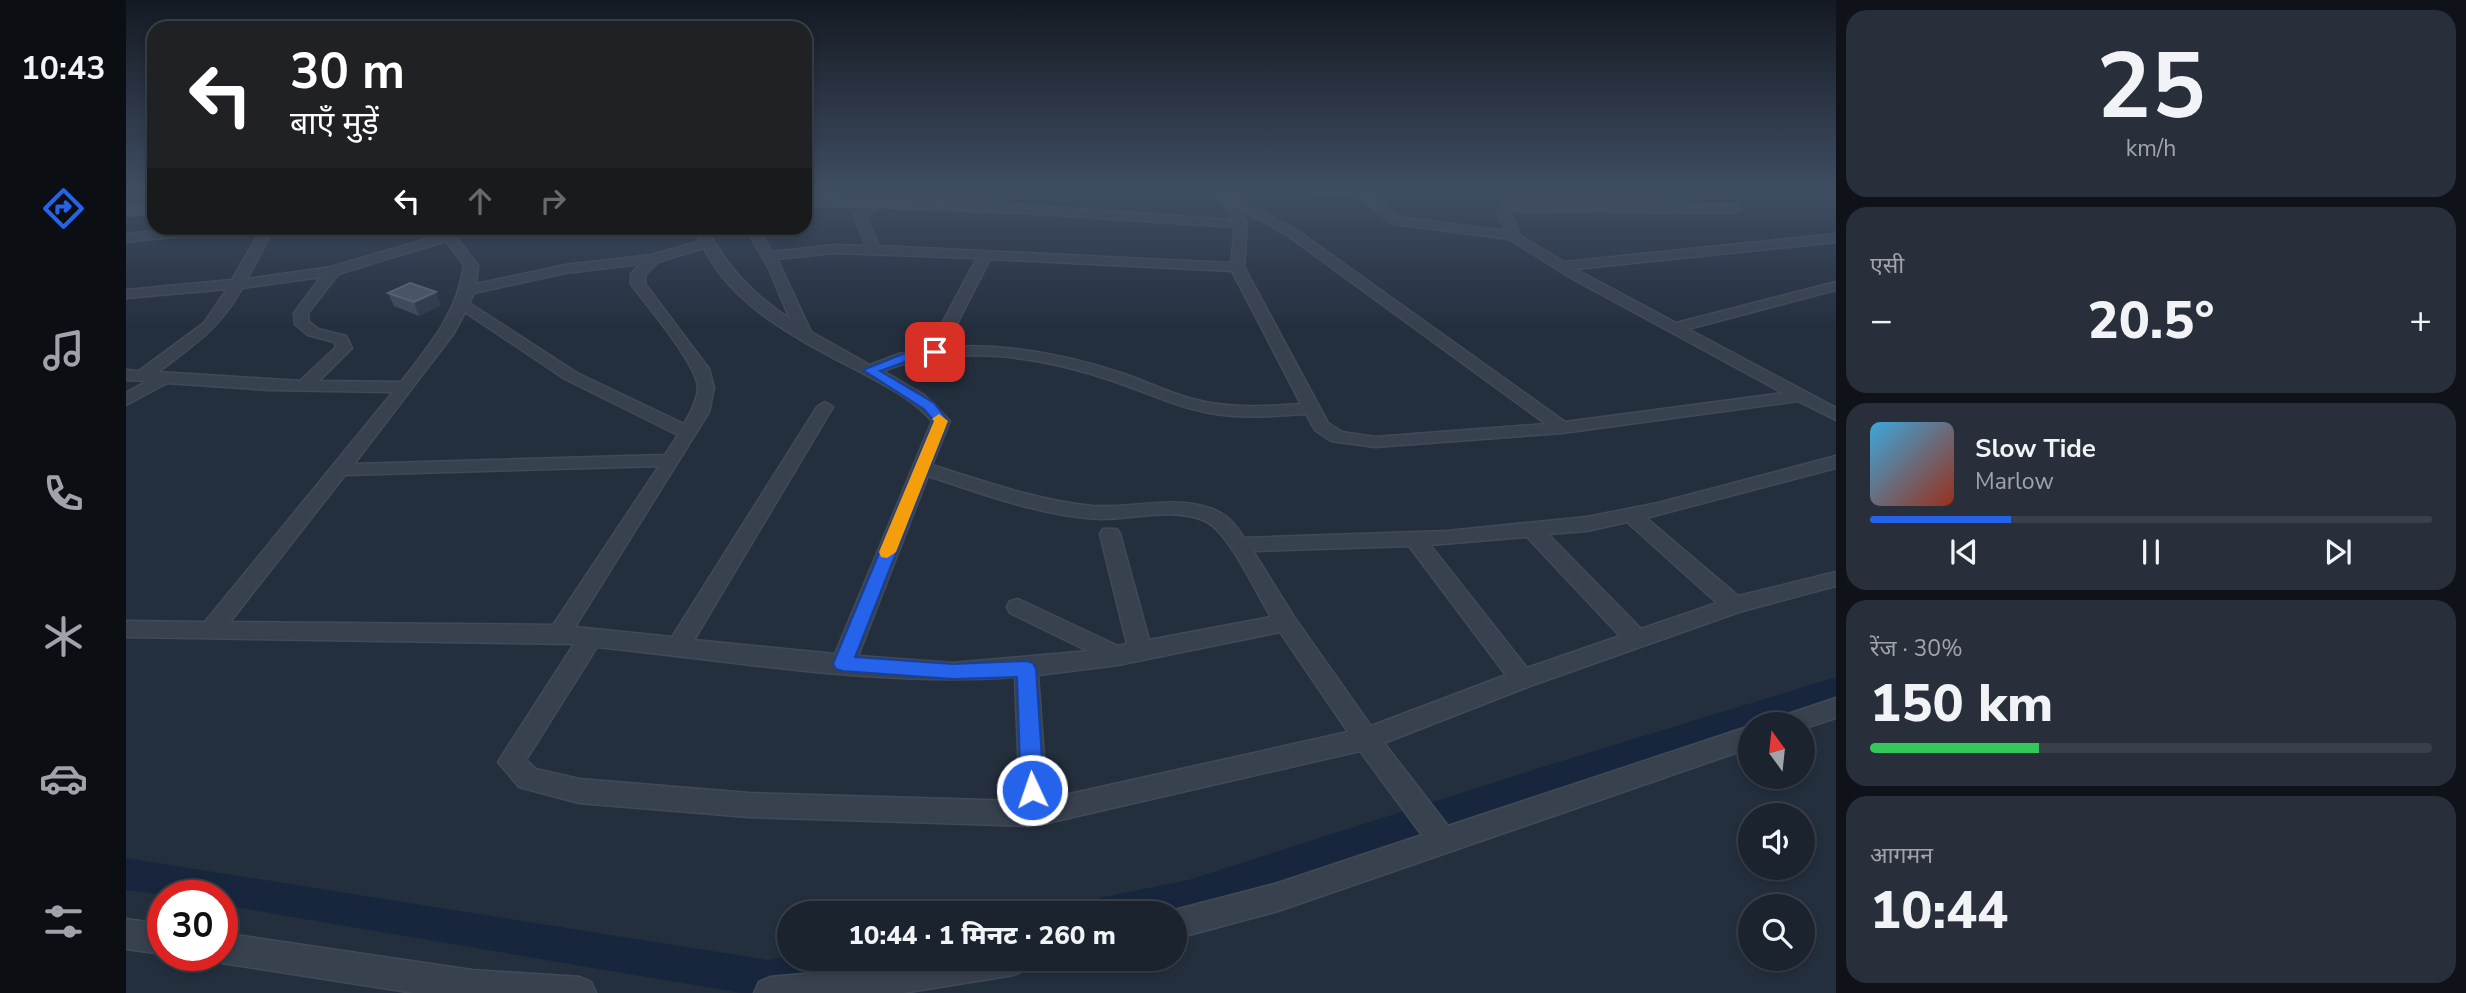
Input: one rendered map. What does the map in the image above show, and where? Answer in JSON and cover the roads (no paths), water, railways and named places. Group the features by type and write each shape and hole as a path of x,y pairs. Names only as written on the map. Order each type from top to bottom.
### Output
{"street":[{"path":"126,238 150,235"},
{"path":"134,376 209,326 223,309 264,235"},
{"path":"126,294 236,284 333,271 454,235"},
{"path":"465,298 565,269 653,259 702,235"},
{"path":"703,235 740,286 772,314 807,339 870,370 929,406 941,421 843,664"},
{"path":"756,235 807,339"},
{"path":"868,235 874,250"},
{"path":"1240,235 1237,267 1311,409 1321,426 1337,437 1375,442 1562,428 1800,396"},
{"path":"1296,235 1562,428"},
{"path":"1497,235 1515,238 1561,266 1836,415"},
{"path":"209,632 449,330 465,298 471,265 449,237"},
{"path":"1561,266 1836,238"},
{"path":"768,256 834,249 1237,267"},
{"path":"935,352 986,254"},
{"path":"559,634 700,412 706,388 701,369 638,284 638,274 653,259"},
{"path":"304,386 344,348 341,339 313,332 302,324 301,313 333,271"},
{"path":"1674,328 1836,286"},
{"path":"465,298 488,319 571,376 688,433"},
{"path":"870,370 908,357 935,352 977,351 1103,372 1208,408 1239,412 1311,409"},
{"path":"134,376 304,386 406,387"},
{"path":"126,400 163,378"},
{"path":"679,645 825,407"},
{"path":"340,470 672,460"},
{"path":"1239,545 1414,539 1587,524 1836,462"},
{"path":"922,468 1033,503 1084,511 1121,513 1201,509 1217,517 1239,545 1286,623 1366,738 1443,841"},
{"path":"1632,514 1734,605"},
{"path":"1531,530 1637,639"},
{"path":"1110,534 1129,653"},
{"path":"1414,539 1522,679"},
{"path":"591,637 511,762 528,779 579,791 749,805 1034,814 1366,738 1522,679 1734,605 1836,579"},
{"path":"1018,607 1129,653"},
{"path":"126,629 559,634 843,664 953,672 1026,669 1129,653 1286,623"},
{"path":"1026,669 1034,814"},
{"path":"1815,715 1836,708"},
{"path":"1187,921 1278,897 1738,741"},
{"path":"126,934 147,937"},
{"path":"238,950 472,986 580,993"},
{"path":"770,993 856,985 941,971"}],"waterway":[{"path":"1168,901 1188,897 1552,777 1836,688"},
{"path":"126,874 768,979 809,971"}]}
